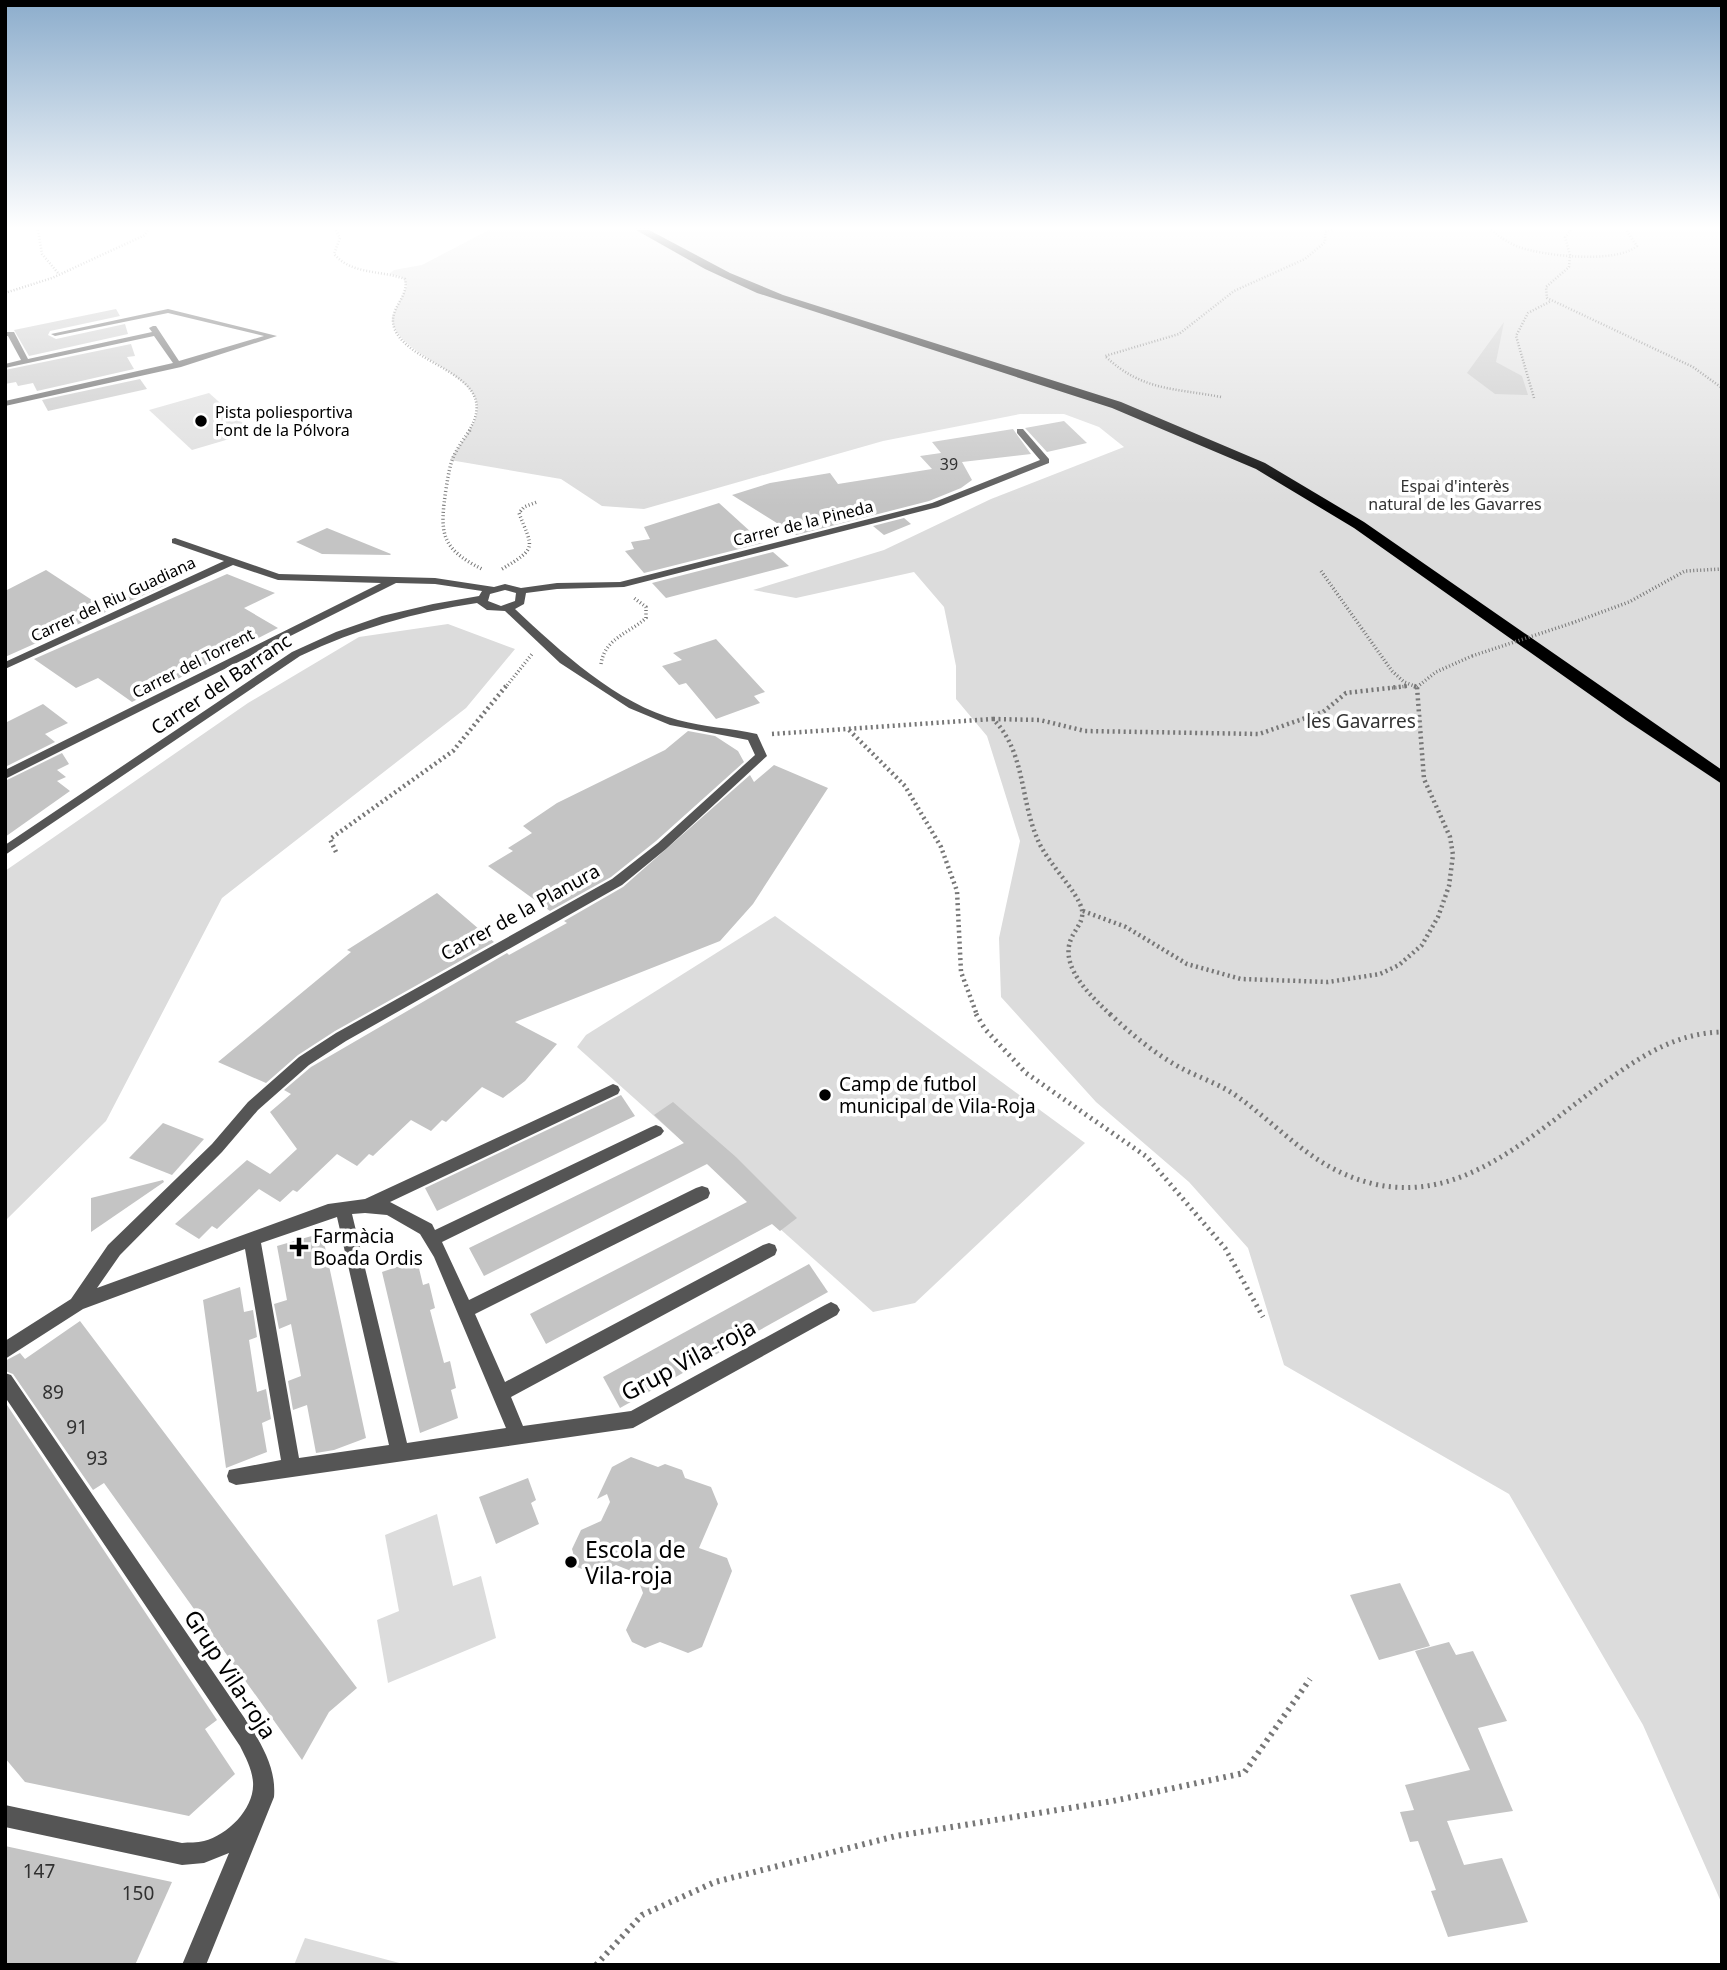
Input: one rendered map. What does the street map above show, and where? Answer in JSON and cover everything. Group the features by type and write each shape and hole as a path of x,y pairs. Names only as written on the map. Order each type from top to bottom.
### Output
{"highway":[{"path":"852,322 1064,385 1185,431 1297,484 1357,521 1589,688 1722,778"}],"street":[{"path":"55,334 115,322"},
{"path":"149,322 178,365"},
{"path":"5,404 178,365 273,336 214,322"},
{"path":"5,334 11,334 25,361"},
{"path":"5,366 156,334"},
{"name":"Carrer de la Pineda","path":"494,588 512,587 521,591 557,586 618,585 955,498 1046,461 1020,431"},
{"name":"Carrer del Riu Guadiana","path":"174,541 278,577 435,581 494,588"},
{"name":"Carrer del Riu Guadiana","path":"5,666 233,561"},
{"name":"Carrer del Torrent","path":"5,775 394,580"},
{"path":"494,588 481,599 489,607 508,608 520,602 523,598 521,591"},
{"name":"Carrer del Barranc","path":"5,852 296,654 337,634 384,620 481,599"},
{"path":"508,608 543,644 589,679 643,711 674,723 753,737"},
{"name":"Carrer de la Planura","path":"77,1304 114,1250 217,1148 275,1084 341,1037 617,882 752,766 761,756 753,737"},
{"path":"366,1206 613,1090"},
{"path":"432,1239 656,1131"},
{"path":"464,1311 702,1193"},
{"path":"5,1351 77,1304 252,1239 328,1211 366,1206 390,1209 408,1216 426,1229 432,1239 519,1437"},
{"path":"343,1209 400,1453"},
{"path":"252,1239 292,1468"},
{"path":"500,1394 769,1250"},
{"name":"Grup Vila-roja","path":"236,1476 633,1419 831,1310"},
{"name":"Grup Vila-roja","path":"5,1381 247,1739 260,1765 265,1788 194,1965"},
{"path":"5,1816 182,1854 204,1852 240,1833 256,1814"}],"path":[{"path":"395,322 394,329 405,342 460,380 477,400 477,415 448,467 441,524 446,536 466,561 493,575"},
{"path":"1197,322 1176,336 1105,356 1126,378 1143,385 1222,397"},
{"path":"1524,322 1516,336 1534,398"},
{"path":"1596,322 1693,367 1722,388"},
{"path":"493,575 524,555 530,546 531,536 519,513 537,502"},
{"path":"753,737 786,732 1018,717 1066,724 1084,731 1259,734 1323,712 1346,693 1416,687 1436,672 1472,656 1629,602 1685,571 1722,569"},
{"path":"1321,571 1346,602 1384,664 1407,687"},
{"path":"493,575 494,588"},
{"path":"614,693 602,669 601,655 612,639 641,624 648,614 640,601 613,587 618,585"},
{"path":"336,852 330,839 453,751 487,713 521,665 543,644"},
{"path":"1083,911 1129,928 1179,961 1228,977 1306,983 1356,978 1396,967 1416,952 1434,927 1444,901 1453,857 1448,834 1427,791 1420,760 1423,742 1416,687"},
{"path":"993,719 1004,728 1013,744 1020,763 1028,817 1042,849 1058,876 1077,898 1083,911 1082,922 1070,936 1068,947 1072,966 1111,1015 1139,1040 1176,1066 1213,1081 1236,1096 1314,1159 1373,1184 1403,1187 1436,1185 1476,1173 1528,1140 1647,1054 1689,1032 1722,1032"},
{"path":"849,729 857,741 879,757 905,786 941,847 957,891 961,972 971,1004 985,1029 1026,1073 1147,1157 1225,1248 1263,1317"},
{"path":"596,1965 642,1915 715,1882 895,1836 1113,1801 1244,1773 1310,1679"}],"green space":[{"name":"les Gavarres","path":"393,322 1722,322 1722,1904 1643,1725 1509,1494 1284,1365 1248,1248 1189,1182 1096,1102 1001,997 999,938 1020,841 987,736 956,699 956,666 944,607 914,572 796,598 753,590 884,550 991,499 1124,447 1099,427 1064,414 1020,414 883,441 644,509 602,506 561,479 450,460 475,419 476,399 468,387 454,375 421,354 396,331"},
{"name":"Pista poliesportiva Font de la Pólvora","path":"209,393 253,432 192,450 149,410"},
{"path":"448,624 515,649 466,708 222,898 106,1121 5,1221 5,871 248,703 359,637"},
{"name":"Camp de futbol municipal de Vila-Roja","path":"775,916 1085,1143 915,1303 873,1312 577,1047 586,1035"},
{"path":"437,1514 453,1586 481,1576 496,1638 388,1683 377,1620 399,1611 385,1535"},
{"path":"305,1938 407,1965 294,1965"}],"building":[{"path":"53,322 92,322 50,331 48,335 56,339 125,324 128,334 29,356 14,330"},
{"path":"1504,322 1496,362 1522,376 1528,395 1495,394 1467,373"},
{"path":"131,344 135,356 127,357 134,369 37,391 33,383 18,386 16,382 5,384 5,370"},
{"path":"140,379 147,389 48,411 42,400"},
{"path":"1064,421 1087,443 1047,452 1025,428"},
{"path":"1013,429 1031,454 962,462 972,480 961,488 929,501 796,535 732,495 770,483 830,473 838,484 932,469 920,456 941,453 932,442"},
{"path":"719,503 763,543 644,573 625,551 634,549 631,542 650,539 644,527"},
{"path":"904,518 911,524 884,535 873,526"},
{"path":"327,528 391,554 322,554 296,542"},
{"path":"773,552 789,566 666,598 652,583"},
{"path":"46,570 95,602 124,589 128,591 143,580 166,585 5,657 5,591"},
{"path":"227,574 275,593 244,608 278,628 132,702 98,678 76,688 34,659"},
{"path":"716,639 765,692 754,696 760,703 716,719 686,683 679,685 662,666 682,660 673,653"},
{"path":"43,704 68,723 45,734 55,742 5,767 5,723"},
{"path":"688,731 715,736 738,751 744,762 656,841 611,877 550,911 488,866 513,851 508,848 532,833 523,826 557,803 665,750"},
{"path":"62,753 69,764 57,770 66,777 57,781 70,791 5,837 5,781"},
{"path":"774,765 828,788 753,904 720,941 515,1022 557,1044 525,1081 503,1098 482,1087 446,1122 442,1120 431,1131 411,1120 373,1156 369,1154 357,1166 337,1154 297,1192 293,1190 280,1202 259,1189 217,1229 212,1226 199,1239 175,1224 247,1160 270,1174 297,1149 270,1112 291,1094 284,1090 311,1067 507,953 509,955 567,923 564,921 623,887 750,775 754,782"},
{"path":"437,893 494,942 335,1031 298,1055 266,1083 218,1062 351,952 347,950"},
{"path":"621,1095 635,1116 437,1211 425,1188"},
{"path":"673,1102 736,1157 797,1218 780,1231 772,1224 546,1344 530,1314 747,1202 707,1164 484,1276 469,1248 684,1143 654,1115"},
{"path":"163,1123 204,1139 172,1175 129,1158"},
{"path":"163,1180 164,1182 91,1232 91,1198"},
{"path":"322,1233 366,1438 334,1450 316,1453 307,1405 293,1410 288,1381 301,1376 291,1324 279,1329 274,1304 287,1300 277,1246"},
{"path":"417,1260 423,1285 429,1283 435,1308 430,1310 444,1363 450,1361 456,1388 451,1390 458,1418 420,1433 382,1272"},
{"path":"809,1264 828,1292 620,1408 603,1377"},
{"path":"240,1287 244,1312 253,1310 257,1337 249,1340 257,1392 266,1389 271,1419 262,1423 267,1452 226,1468 203,1300"},
{"path":"80,1321 357,1688 329,1712 302,1760 104,1483 93,1490 13,1374 5,1371 5,1361 20,1353 25,1359"},
{"path":"5,1402 217,1720 205,1729 235,1774 189,1816 25,1782 5,1758"},
{"path":"631,1457 658,1467 665,1464 682,1470 685,1478 711,1487 718,1504 699,1548 727,1558 732,1571 702,1647 688,1653 660,1642 645,1648 632,1642 626,1630 643,1593 636,1573 616,1565 597,1575 577,1567 572,1549 581,1530 601,1521 610,1502 607,1494 597,1499 612,1467"},
{"path":"528,1478 536,1500 531,1503 539,1524 496,1544 479,1497"},
{"path":"1400,1583 1430,1646 1379,1660 1350,1595"},
{"path":"1449,1642 1456,1655 1473,1651 1507,1721 1478,1728 1513,1811 1447,1821 1464,1865 1502,1858 1528,1922 1448,1937 1431,1891 1436,1890 1418,1841 1410,1842 1400,1812 1414,1810 1405,1785 1470,1770 1415,1651"},
{"path":"5,1846 172,1882 135,1965 5,1965"}],"place":[{"name":"Pista poliesportiva Font de la Pólvora","path":"201,421"},
{"name":"Camp de futbol municipal de Vila-Roja","path":"825,1095"},
{"name":"Farmàcia Boada Ordis","path":"299,1247"},
{"name":"Escola de Vila-roja","path":"571,1562"}],"park label":[{"name":"Espai d'interès natural de les Gavarres","path":"1455,495"}]}
